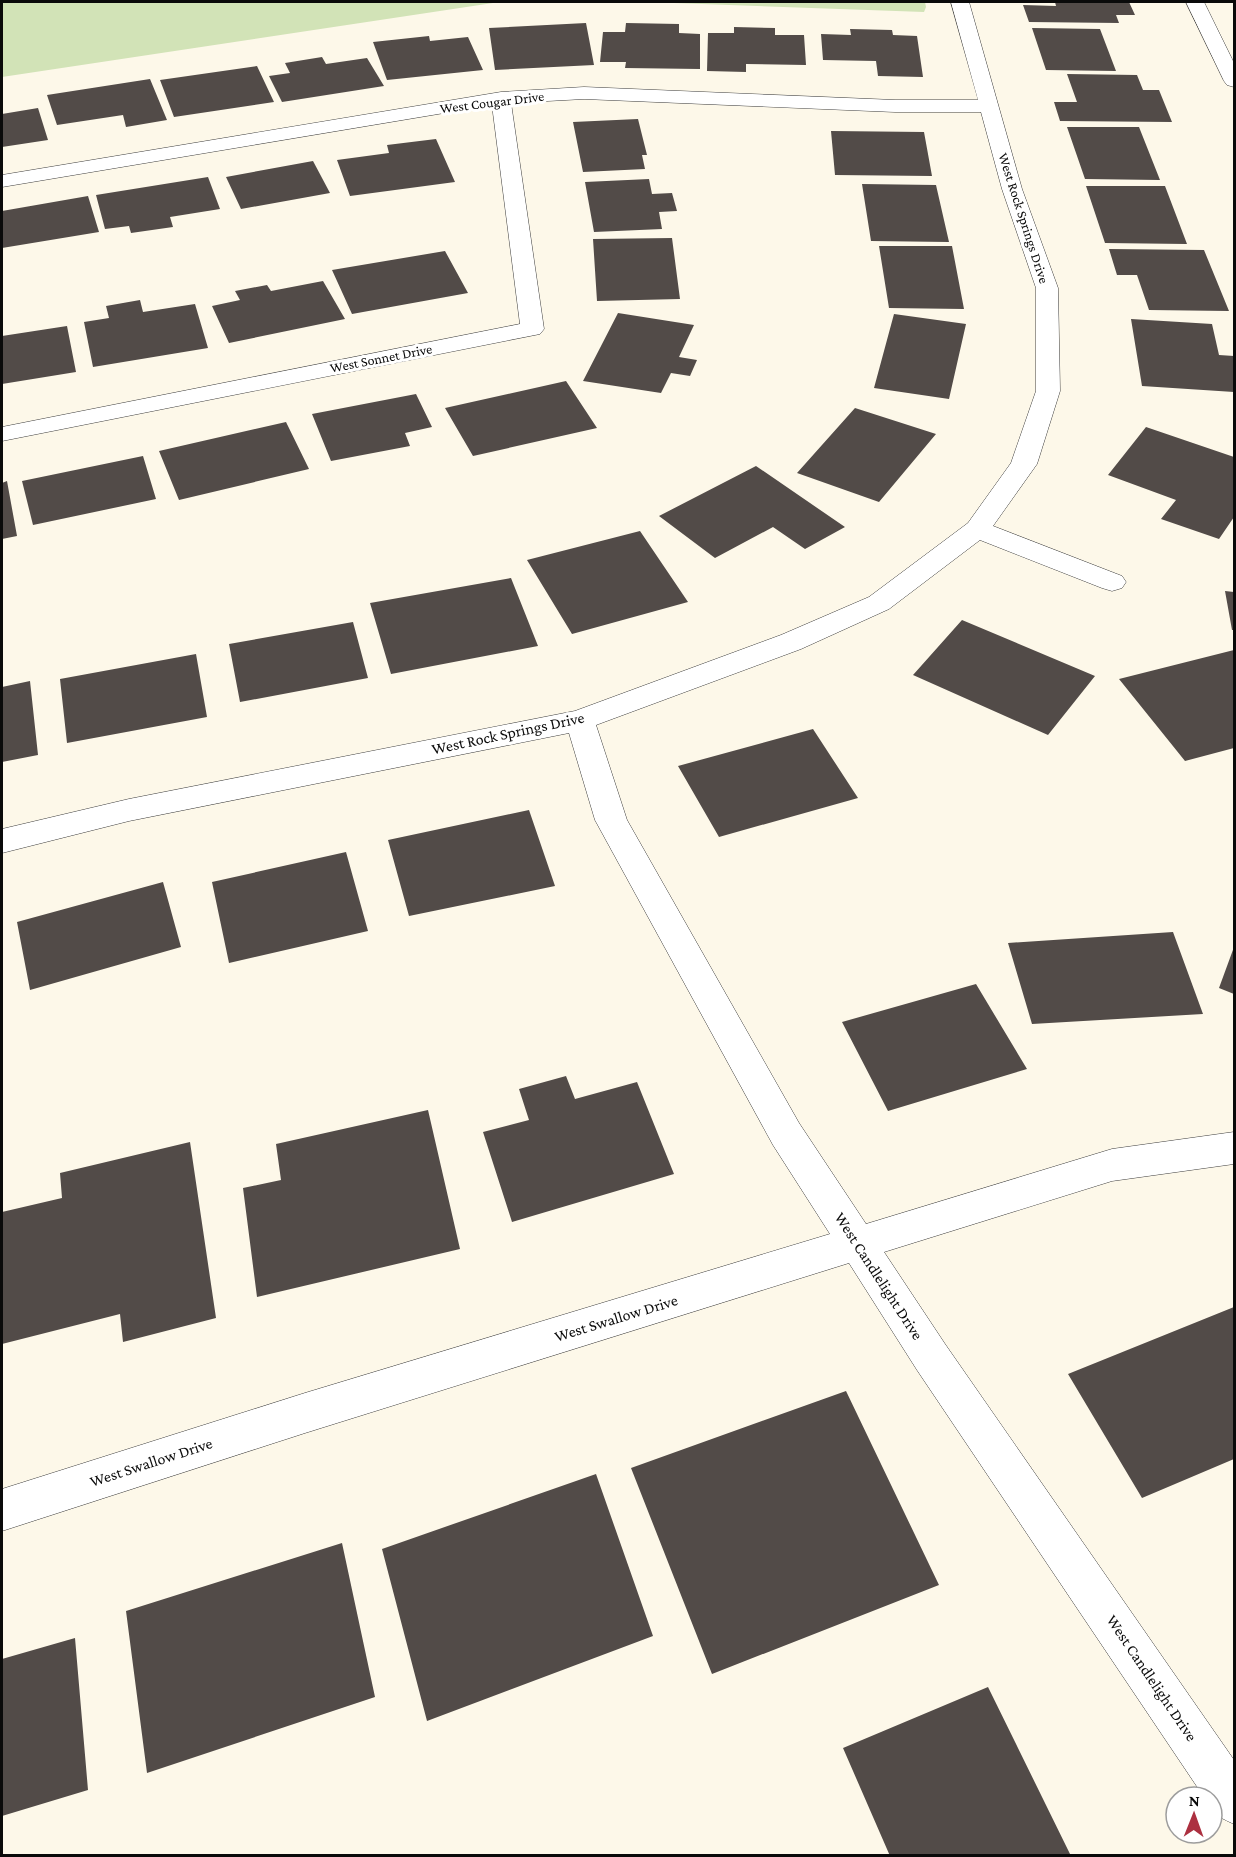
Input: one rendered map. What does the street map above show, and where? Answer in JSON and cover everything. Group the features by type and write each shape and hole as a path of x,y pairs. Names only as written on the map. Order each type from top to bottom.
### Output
{"street":[{"name":"West Rock Springs Drive","path":"2,841 129,810 580,720 791,642 879,603 977,529 1024,464 1048,391 1047,288 1012,189 988,106 973,41 960,2"},
{"path":"1195,2 1234,81"},
{"name":"West Cougar Drive","path":"2,181 501,98 584,93 755,102 988,106"},
{"name":"West Sonnet Drive","path":"2,434 532,329 501,98"},
{"path":"977,529 1112,582"},
{"name":"West Candlelight Drive","path":"580,720 611,820 786,1134 938,1366 1234,1800"},
{"name":"West Swallow Drive","path":"2,1510 305,1413 1112,1165 1234,1148"}],"green space":[{"path":"2,2 617,2 493,3 2,77"},
{"path":"646,2 925,2 926,7 924,12"}],"building":[{"path":"1055,2 1129,2 1135,15 1116,15 1119,23 1029,22 1023,5 1056,6"},
{"path":"586,23 594,65 495,70 489,28"},
{"path":"626,23 679,24 679,33 700,34 700,69 625,68 626,62 600,62 603,32 625,32"},
{"path":"734,27 775,28 775,35 804,35 806,65 746,64 746,72 707,71 708,33 734,33"},
{"path":"1032,28 1100,29 1116,71 1046,70"},
{"path":"850,29 892,30 893,35 917,36 923,77 878,76 876,61 823,60 821,34 851,35"},
{"path":"429,36 430,41 468,37 483,70 387,80 373,42"},
{"path":"322,57 326,64 367,58 384,86 282,102 269,76 290,73 285,63"},
{"path":"257,66 274,102 174,117 160,80"},
{"path":"1067,74 1137,75 1143,90 1159,90 1172,122 1060,121 1054,102 1077,102"},
{"path":"150,79 167,120 126,127 123,115 57,125 47,95"},
{"path":"38,108 48,140 2,147 2,114"},
{"path":"638,119 647,155 642,155 645,169 583,172 573,122"},
{"path":"1067,127 1139,127 1160,180 1085,179"},
{"path":"831,131 924,132 932,176 835,175"},
{"path":"436,139 455,182 350,196 337,160 389,153 387,145"},
{"path":"313,161 330,193 241,209 226,177"},
{"path":"208,177 220,209 170,217 173,227 131,233 129,226 105,229 96,195"},
{"path":"649,179 652,194 672,193 677,211 659,212 662,229 594,232 585,182"},
{"path":"862,184 936,185 949,242 871,241"},
{"path":"1086,186 1165,186 1187,244 1105,243"},
{"path":"88,196 99,232 2,248 2,211"},
{"path":"672,238 680,299 597,301 593,239"},
{"path":"879,246 952,246 964,309 889,308"},
{"path":"1109,249 1204,250 1229,311 1149,310 1137,275 1117,275"},
{"path":"445,251 468,293 352,314 332,270"},
{"path":"323,281 345,319 229,343 212,306 240,300 235,291 267,285 271,291"},
{"path":"140,300 143,312 195,304 208,348 93,367 84,322 109,318 106,306"},
{"path":"618,313 694,325 679,357 697,360 690,376 671,373 661,393 583,381"},
{"path":"894,314 966,324 949,399 874,388"},
{"path":"1131,319 1212,324 1219,355 1234,356 1234,392 1142,386"},
{"path":"67,326 76,372 2,384 2,336"},
{"path":"566,381 597,428 473,456 445,408"},
{"path":"416,394 432,427 405,433 410,446 331,461 312,414"},
{"path":"855,408 936,434 879,502 797,473"},
{"path":"286,422 309,469 179,500 159,451"},
{"path":"1146,427 1234,457 1234,517 1219,539 1161,519 1176,500 1108,475"},
{"path":"143,456 156,499 33,525 22,481"},
{"path":"756,466 845,527 805,549 773,527 715,558 659,516"},
{"path":"7,481 17,536 2,539 2,483"},
{"path":"640,531 688,602 572,634 527,560"},
{"path":"511,578 538,646 391,674 370,603"},
{"path":"1225,591 1234,592 1234,630 1232,630"},
{"path":"962,620 1095,676 1048,735 913,675"},
{"path":"353,622 368,678 240,702 229,644"},
{"path":"1234,650 1234,748 1185,761 1119,679"},
{"path":"196,654 207,717 67,743 60,679"},
{"path":"30,681 38,755 2,762 2,687"},
{"path":"813,729 858,798 719,837 678,766"},
{"path":"529,810 555,886 409,916 388,840"},
{"path":"346,852 368,931 229,963 212,882"},
{"path":"163,882 181,947 30,990 17,922"},
{"path":"1173,932 1203,1014 1032,1024 1008,943"},
{"path":"1234,947 1234,994 1219,988"},
{"path":"976,984 1027,1069 888,1111 842,1022"},
{"path":"566,1076 575,1099 637,1082 674,1174 512,1222 483,1132 529,1120 519,1089"},
{"path":"428,1110 460,1249 257,1297 243,1188 281,1180 276,1144"},
{"path":"190,1142 216,1318 123,1342 120,1314 2,1344 2,1212 62,1198 60,1173"},
{"path":"1234,1307 1234,1459 1142,1498 1068,1374"},
{"path":"846,1391 939,1585 712,1674 631,1468"},
{"path":"596,1474 653,1636 427,1721 382,1549"},
{"path":"342,1543 375,1697 147,1773 126,1611"},
{"path":"75,1638 88,1790 2,1816 2,1659"},
{"path":"988,1687 1071,1856 890,1856 843,1748"}]}
